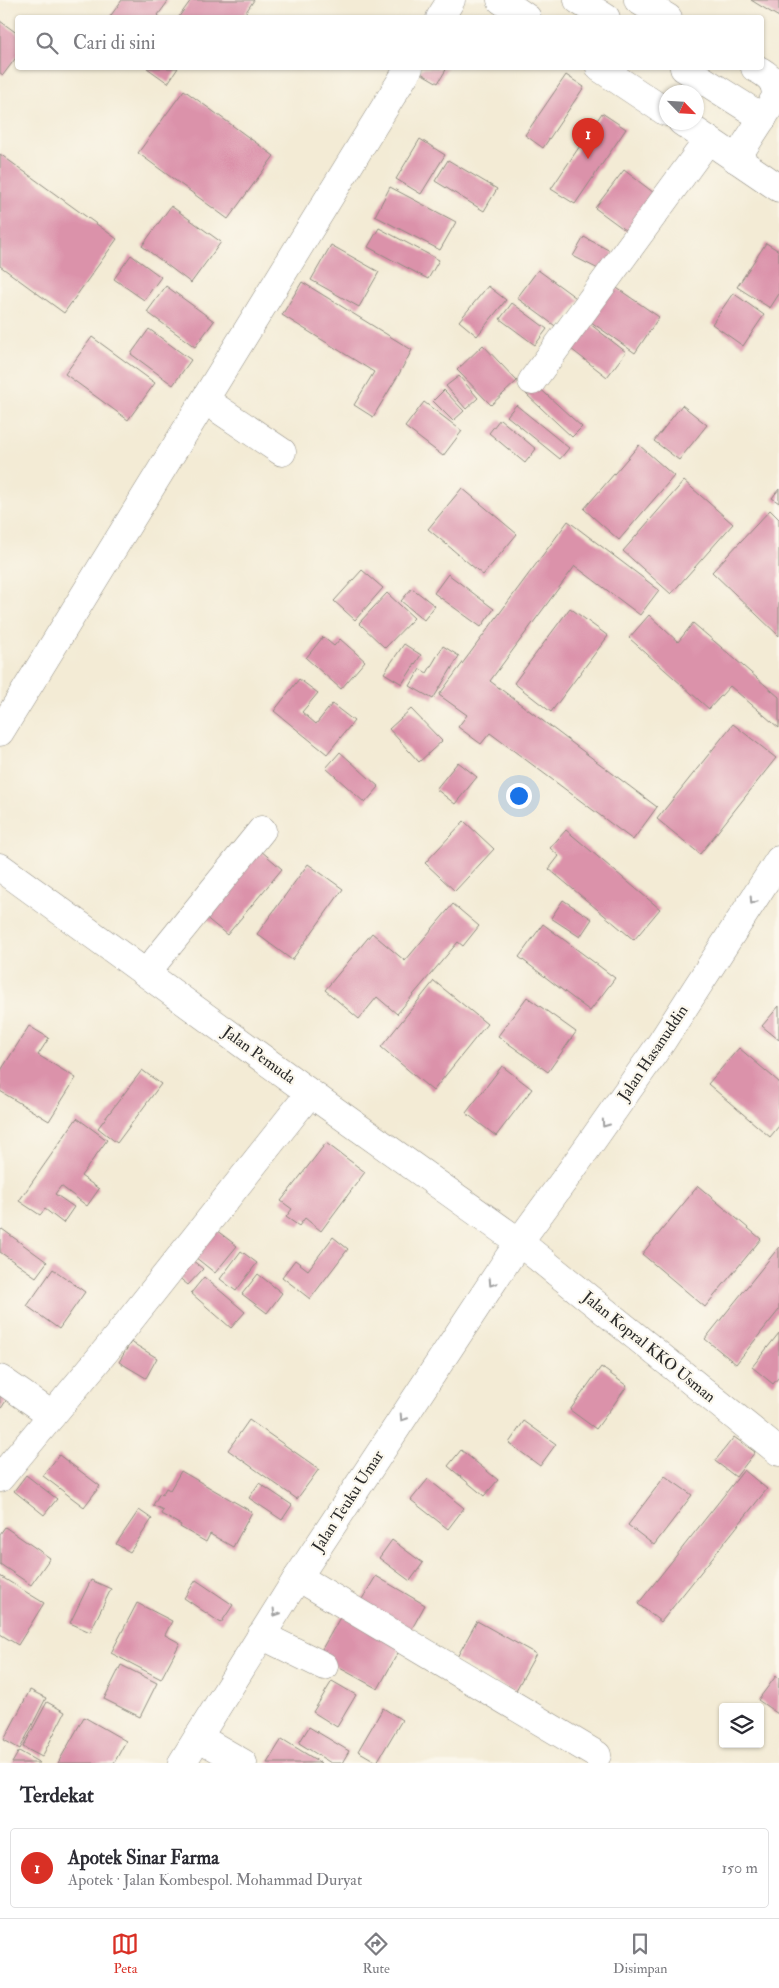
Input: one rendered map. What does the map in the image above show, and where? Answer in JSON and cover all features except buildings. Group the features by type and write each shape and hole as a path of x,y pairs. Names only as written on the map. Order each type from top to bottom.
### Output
{"street":[{"path":"442,15 451,0"},
{"path":"501,0 523,15"},
{"path":"578,0 601,15"},
{"path":"638,0 663,15"},
{"path":"0,732 408,70"},
{"path":"603,70 659,107"},
{"path":"687,70 763,118"},
{"path":"736,159 776,97 776,86 769,75 759,70"},
{"path":"694,130 779,188"},
{"path":"532,381 708,140"},
{"path":"205,400 282,452"},
{"path":"146,973 262,830"},
{"name":"Jalan Hasanuddin","path":"519,1242 574,1168 661,1043 779,860"},
{"name":"Jalan Pemuda","path":"0,867 310,1093 519,1242"},
{"path":"0,1478 108,1348 310,1093"},
{"name":"Jalan Kopral KKO Usman","path":"519,1242 779,1452"},
{"name":"Jalan Teuku Umar","path":"182,1763 298,1577 519,1242"},
{"path":"0,1379 52,1415"},
{"path":"298,1577 597,1754"},
{"path":"262,1636 324,1666"},
{"path":"198,1737 242,1763"}],"place":[{"name":"Apotek Sinar Farma","path":"588,159"}]}
